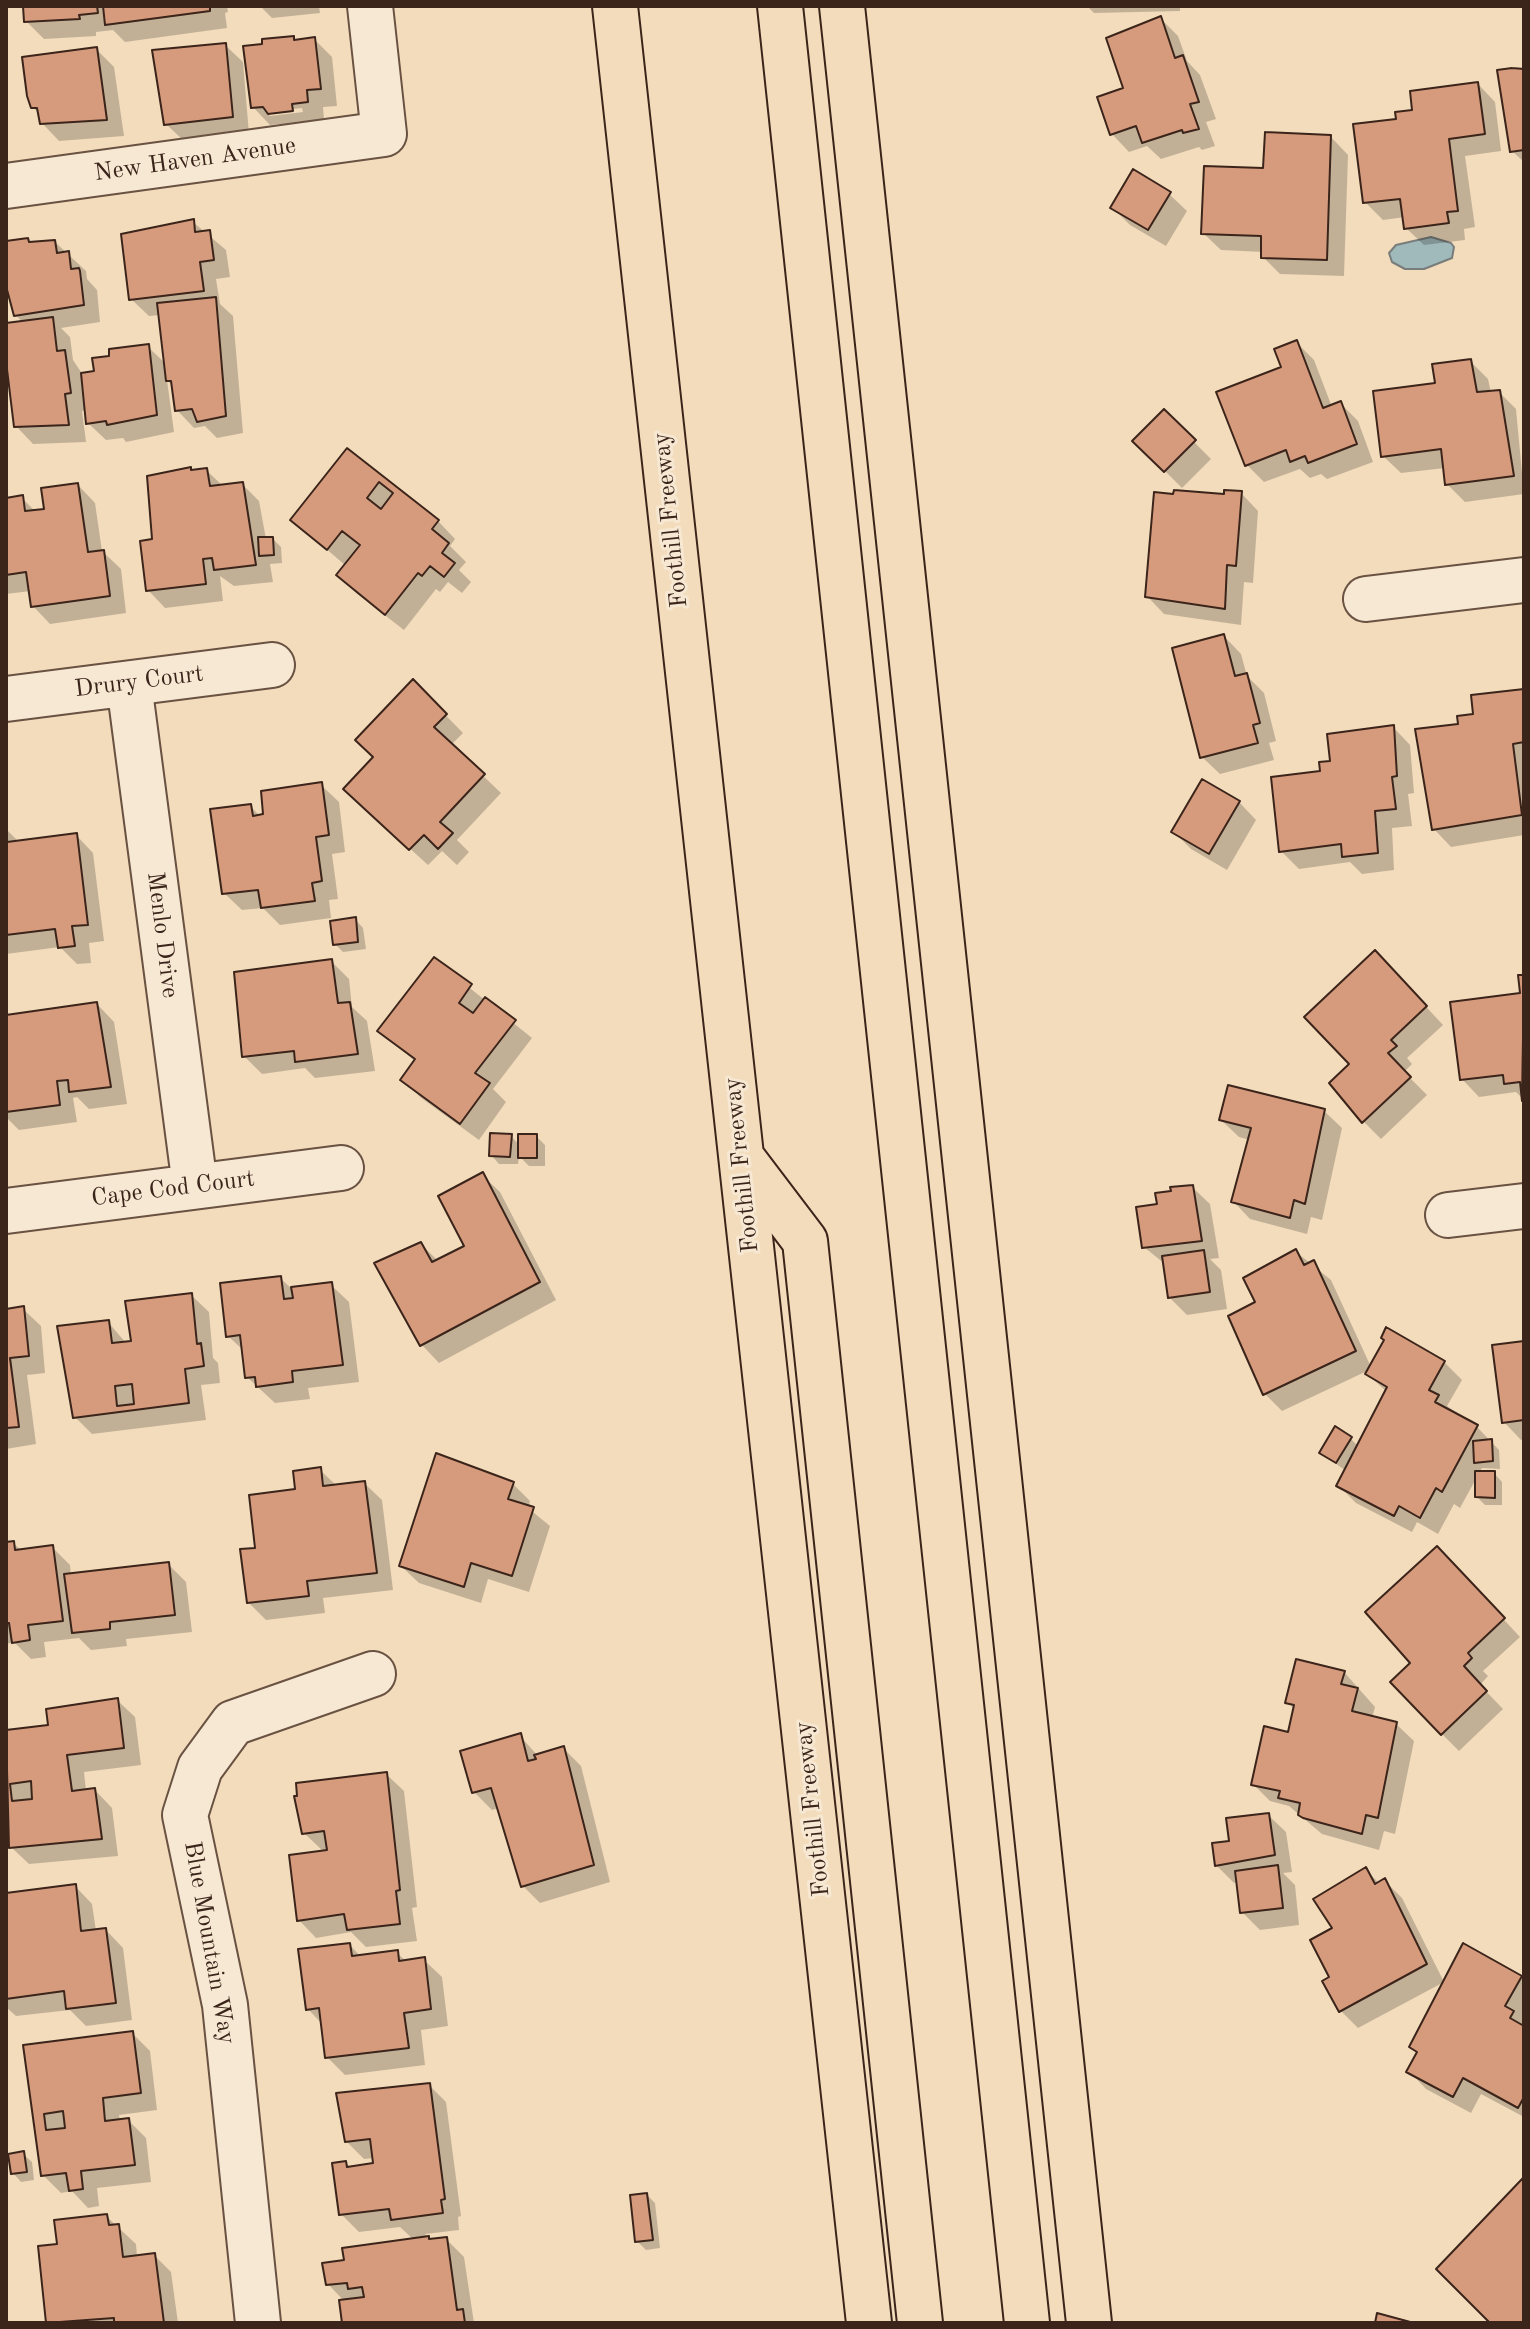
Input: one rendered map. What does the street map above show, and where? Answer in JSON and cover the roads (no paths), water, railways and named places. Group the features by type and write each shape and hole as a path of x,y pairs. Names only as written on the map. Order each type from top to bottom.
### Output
{"highway":[{"name":"Foothill Freeway","path":"615,6 869,2323"},
{"path":"780,6 1027,2323"},
{"path":"842,6 1089,2323"},
{"path":"741,1156 805,1241 920,2323"}],"street":[{"name":"New Haven Avenue","path":"6,186 384,134 370,6"},
{"path":"1366,599 1524,580"},
{"name":"Drury Court","path":"6,699 272,665"},
{"name":"Menlo Drive","path":"129,684 195,1186"},
{"name":"Cape Cod Court","path":"6,1211 341,1168"},
{"path":"1448,1215 1524,1206"},
{"name":"Blue Mountain Way","path":"258,2323 250,2276 225,2005 185,1815 200,1768 233,1723 373,1674"}],"water":[{"path":"1431,237 1451,243 1454,247 1452,258 1424,269 1405,269 1392,262 1389,253 1396,245"}]}
